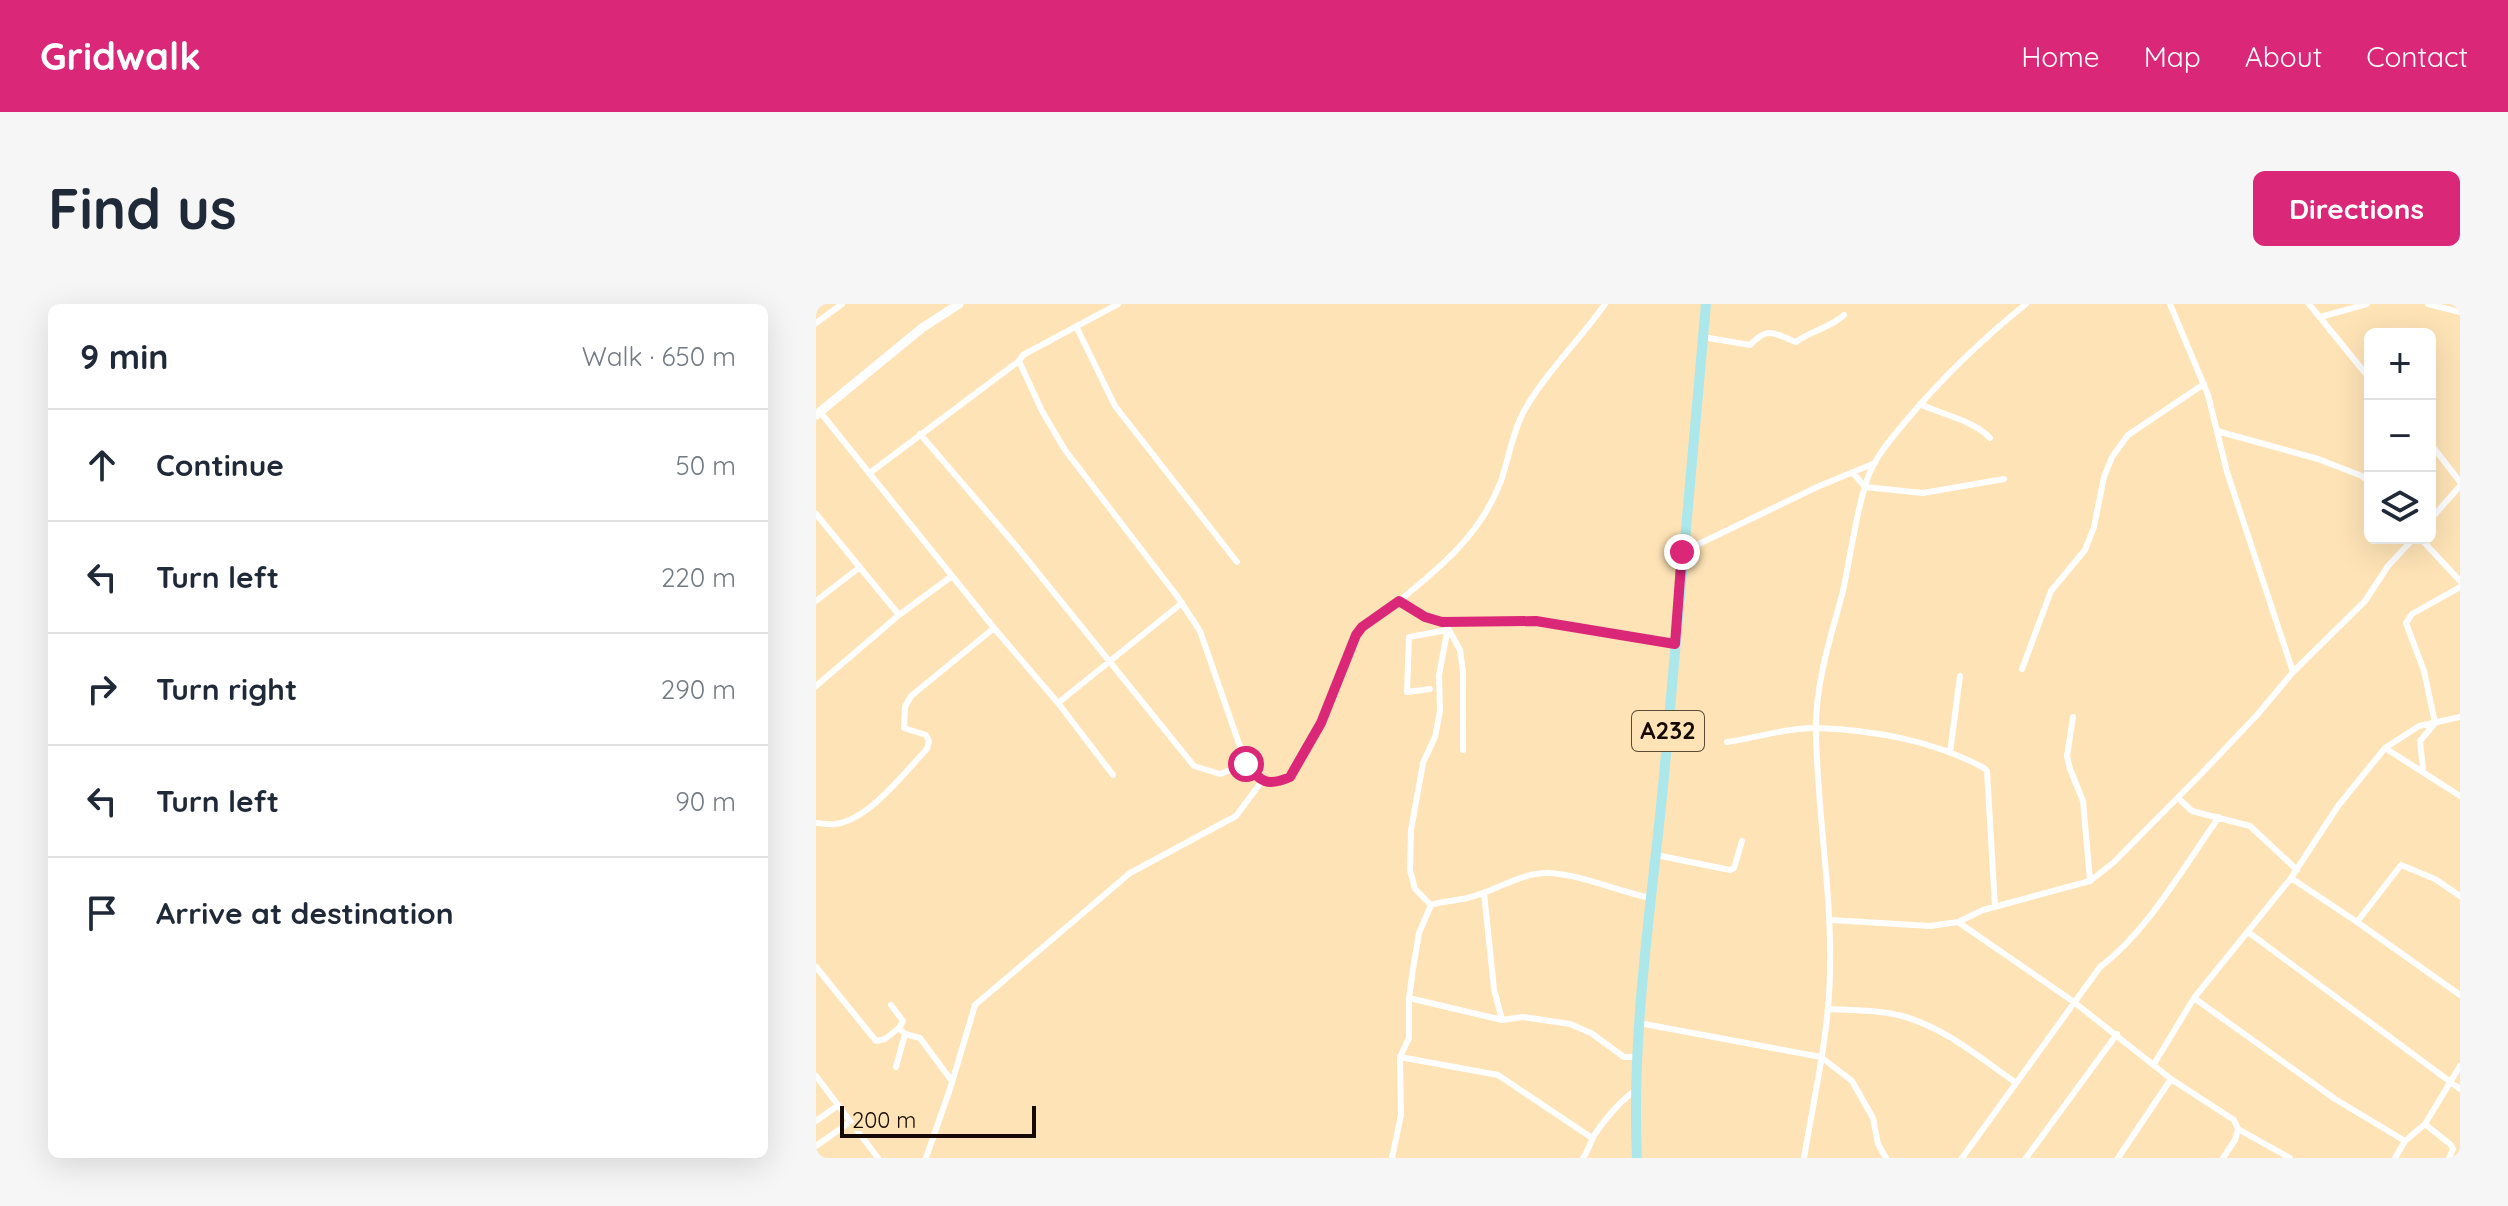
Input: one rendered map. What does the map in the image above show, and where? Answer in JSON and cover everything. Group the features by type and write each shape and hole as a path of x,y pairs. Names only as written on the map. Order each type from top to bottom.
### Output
{"main road":[{"path":"818,414 922,328 959,304"},
{"name":"A232","path":"1637,1158 1639,1023 1706,304"}],"street":[{"path":"816,323 842,304"},
{"path":"871,472 1023,355 1118,304"},
{"path":"1019,361 1042,411 1065,450 1182,603 1205,645 1246,764 1262,781 1282,780 1290,777 1297,768 1321,723 1356,635 1462,547 1482,521 1502,479 1525,409 1550,370 1587,330 1605,304"},
{"path":"1804,1158 1828,1009 1831,920 1819,802 1816,728 1820,680 1852,555 1865,487 1875,463 1920,404 1976,345 2025,304"},
{"path":"2170,304 2204,384 2227,472 2293,672"},
{"path":"2309,304 2364,372"},
{"path":"2320,317 2367,304"},
{"path":"2428,304 2460,312"},
{"path":"1703,337 1750,345 1761,334 1774,332 1796,342 1809,333 1832,326 1844,315"},
{"path":"1076,326 1115,406 1237,562"},
{"path":"2022,669 2051,591 2085,550 2112,457 2128,435 2204,384"},
{"path":"1920,404 1973,424 1990,438"},
{"path":"818,414 871,472 1113,775"},
{"path":"2217,431 2318,459 2364,478"},
{"path":"920,434 1194,766 1220,774 1246,764"},
{"path":"2436,451 2460,484 2436,513"},
{"path":"1682,552 1817,487 1875,463"},
{"path":"1853,473 1865,487 1923,493 2004,479"},
{"path":"816,514 899,615"},
{"path":"1831,920 1913,927 1958,922 1995,907 2090,881 2114,862 2178,798 2293,672 2365,601 2388,566 2408,544"},
{"path":"2425,544 2460,584 2412,614 2406,623 2424,671 2435,723"},
{"path":"816,601 860,567"},
{"path":"816,686 899,615 952,576"},
{"path":"1399,601 1425,617 1448,626 1460,650 1463,750"},
{"path":"1058,703 1182,603"},
{"path":"1430,689 1407,692 1409,637 1448,626 1536,621 1675,644"},
{"path":"1431,905 1415,889 1410,870 1411,830 1423,763 1435,737 1440,711 1439,675 1448,626"},
{"path":"816,823 834,825 852,820 869,809 927,749 929,741 926,735 904,728 905,707 911,696 994,628"},
{"path":"1950,753 1960,676"},
{"path":"2073,717 2067,756 2083,801 2090,881"},
{"path":"2154,1064 2194,998 2291,878 2338,806 2385,748 2419,726 2460,717"},
{"path":"2424,770 2420,741 2435,723"},
{"path":"1727,742 1816,728 1889,736 1950,753 1980,766 1987,771 1995,907"},
{"path":"2385,748 2424,770 2460,796"},
{"path":"926,1158 975,1005 1130,873 1236,816 1262,781"},
{"path":"2178,798 2192,811 2250,826 2297,870"},
{"path":"1962,1158 2100,967 2122,949 2150,914 2219,817"},
{"path":"1656,855 1730,870 1734,868 1742,841"},
{"path":"2357,922 2401,865 2435,879 2460,896"},
{"path":"1431,905 1484,893 1517,879 1547,873 1651,898"},
{"path":"2291,878 2460,995"},
{"path":"1484,893 1494,989 1502,1020"},
{"path":"1392,1158 1401,1115 1400,1057 1409,1038 1409,998 1419,933 1431,905"},
{"path":"1958,922 2074,1002 2171,1079 2234,1120 2238,1129 2290,1158"},
{"path":"2248,932 2460,1089"},
{"path":"816,967 876,1041 902,1031 920,1038 951,1080"},
{"path":"1409,998 1502,1020 1523,1017 1570,1024 1591,1033 1624,1057 1637,1057"},
{"path":"2194,998 2335,1099 2405,1141"},
{"path":"891,1005 903,1021 896,1067"},
{"path":"1828,1009 1901,1016 1919,1022 1950,1037 2015,1082"},
{"path":"1639,1023 1821,1057 1852,1081 1873,1118 1878,1144 1886,1158"},
{"path":"2026,1158 2117,1034"},
{"path":"1400,1057 1498,1075 1592,1138"},
{"path":"2395,1158 2405,1141 2425,1124 2460,1066"},
{"path":"816,1076 878,1158"},
{"path":"2118,1158 2171,1079"},
{"path":"1583,1158 1589,1151 1592,1138 1626,1097 1636,1090"},
{"path":"816,1121 837,1106"},
{"path":"816,1146 850,1122"},
{"path":"2425,1124 2451,1145 2453,1149 2449,1158"},
{"path":"2223,1158 2238,1129"}],"route":[{"path":"1246,764 1262,781 1290,777 1321,723 1356,635 1362,627 1399,601 1425,617 1442,622 1536,621 1675,644 1682,552"}]}
